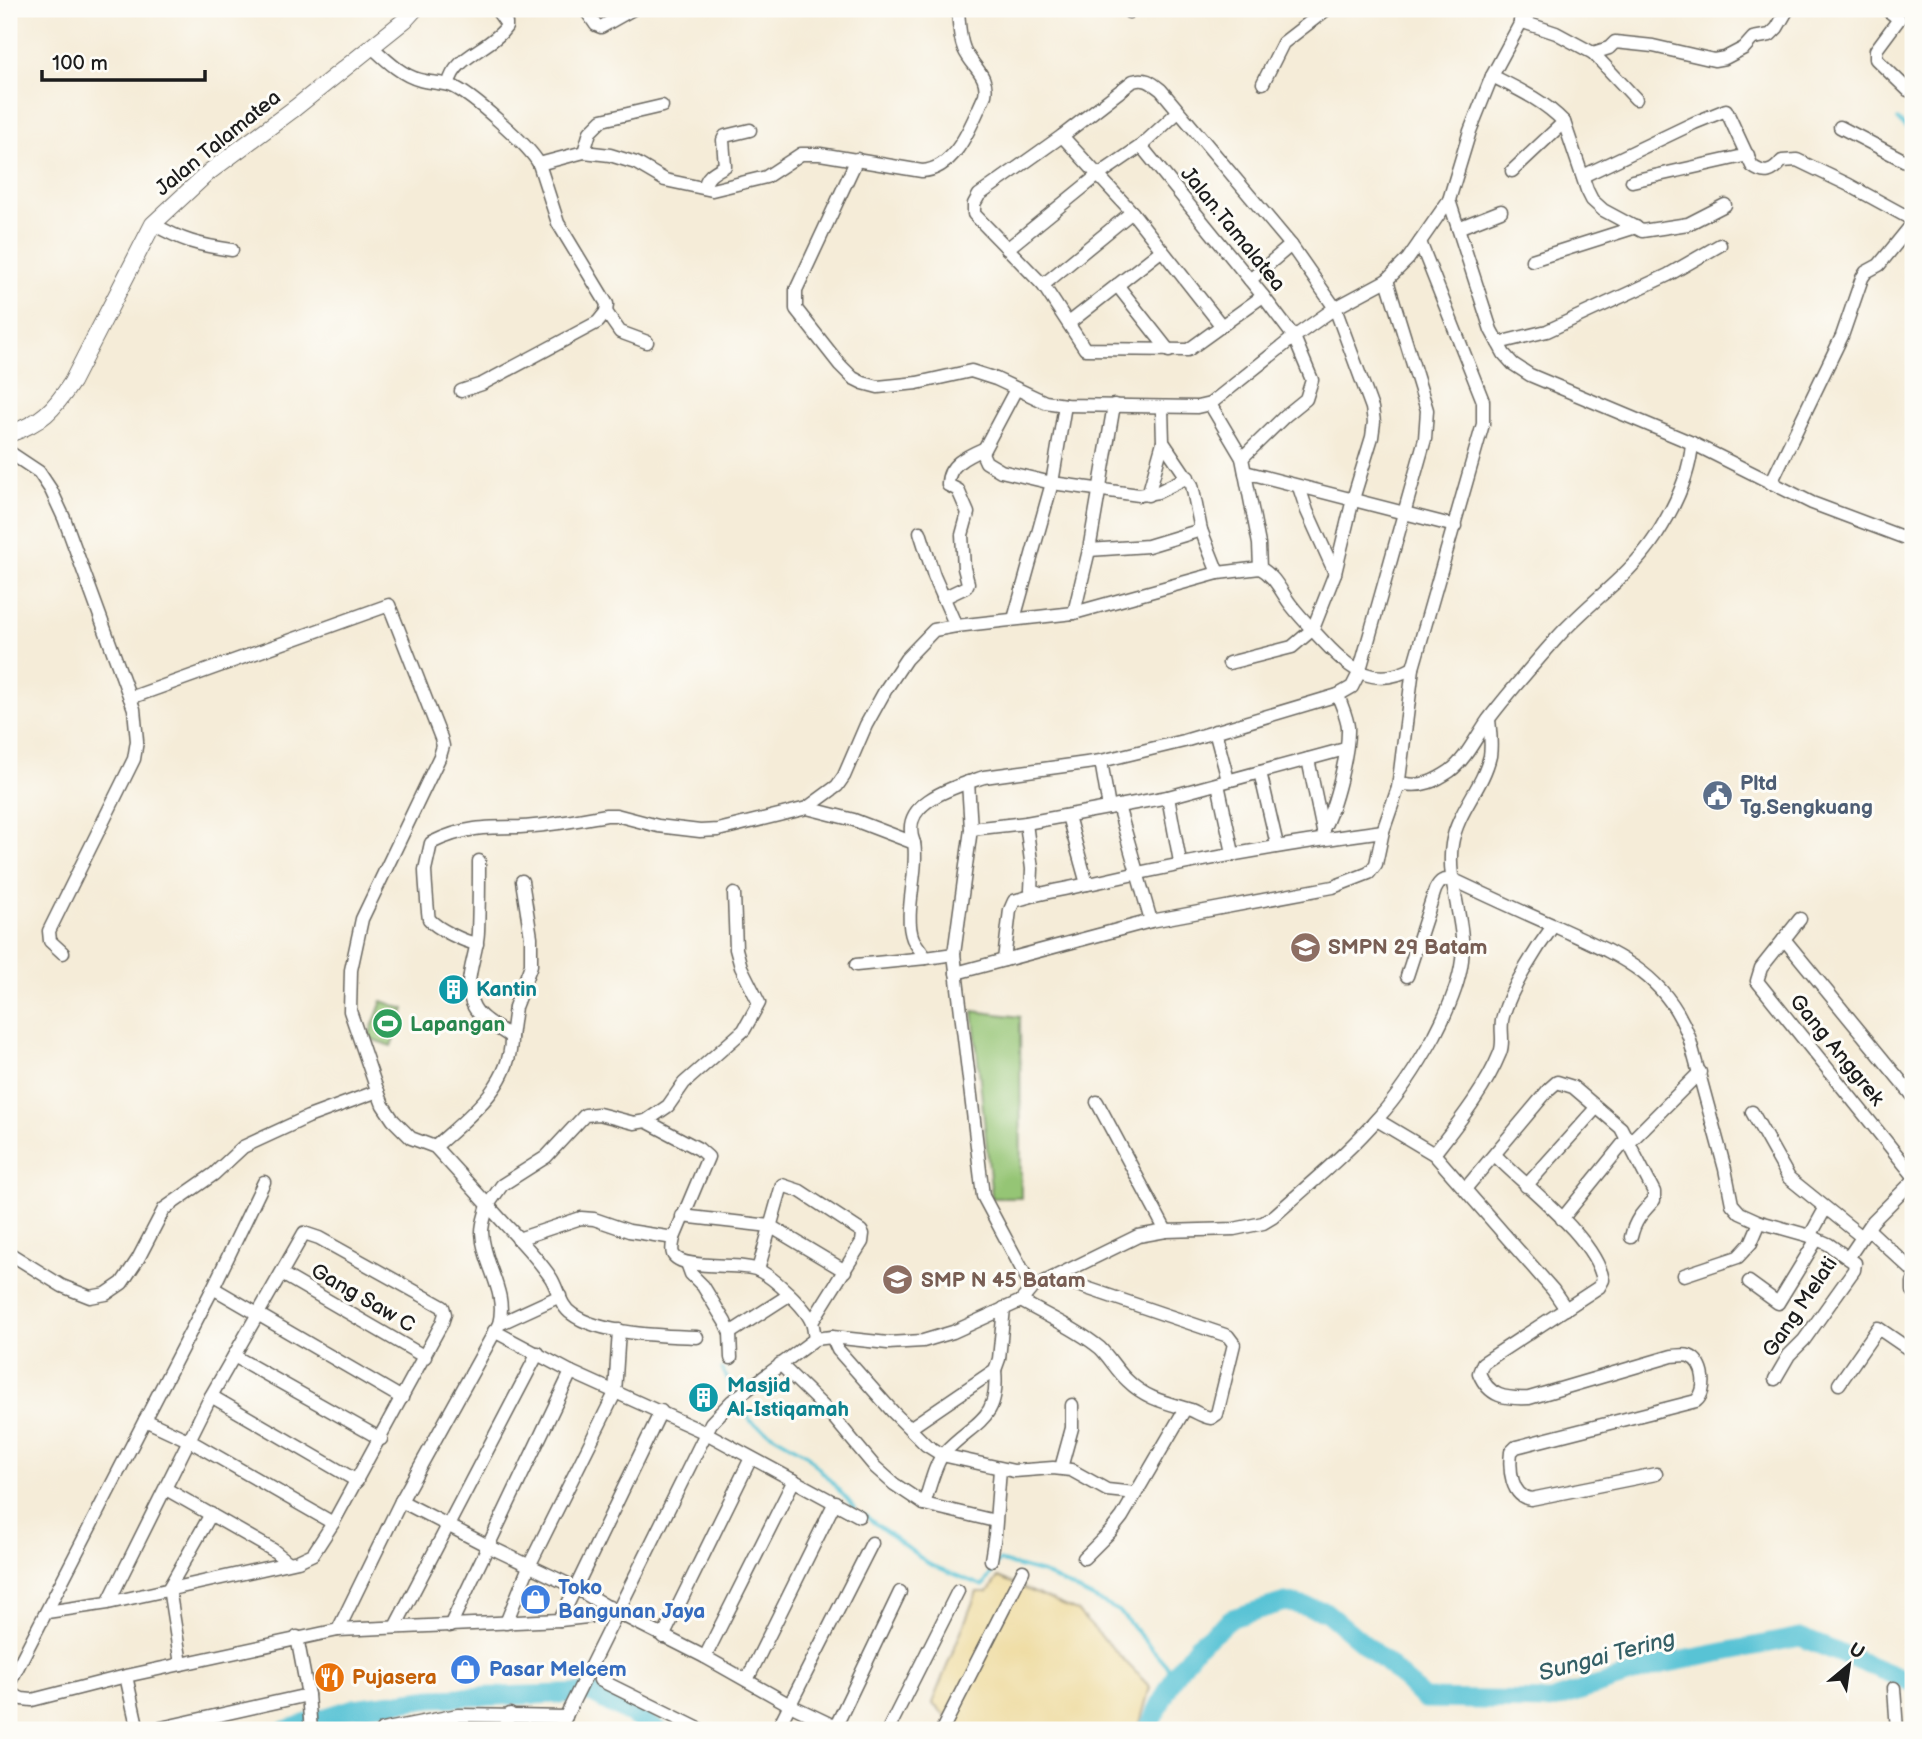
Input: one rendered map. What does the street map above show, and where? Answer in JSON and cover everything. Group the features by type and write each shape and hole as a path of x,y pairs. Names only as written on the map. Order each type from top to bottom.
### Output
{"street":[{"name":"Jalan Talamatea","path":"9,434 47,415 61,399 153,224 209,173 372,47 415,9"},
{"path":"449,84 450,77 458,66 506,27 496,9"},
{"path":"584,9 596,25 601,27 633,9"},
{"path":"539,164 583,152 610,155 636,163 665,180 712,190 766,177 802,154 820,154 930,171 950,158 961,143 985,95 985,78 963,47 958,9"},
{"path":"1263,83 1283,43 1327,9"},
{"path":"857,159 796,290 796,309 839,365 853,378 878,387 916,383 971,371 1045,402 1065,405 1197,407 1210,404 1335,308 1387,280 1408,259 1449,200 1470,131 1492,76 1528,9"},
{"path":"1593,53 1615,43 1653,46 1714,60 1725,58 1744,48 1754,37 1770,35 1788,9"},
{"path":"1886,9 1899,19 1876,50 1876,58 1913,92"},
{"path":"1520,21 1556,33 1593,53 1636,99"},
{"path":"372,47 412,78 449,84 471,97 530,150 539,164 558,223 607,304 606,312 598,322 482,384 461,391"},
{"path":"1492,76 1536,99 1564,122 1592,200 1604,211 1636,228 1648,231 1688,224 1725,205"},
{"path":"1229,663 1292,647 1313,629 1335,573 1374,422 1372,408 1335,308 1291,245 1161,90 1149,80 1133,81 979,195 976,200 974,214 1043,285 1085,349 1180,351 1195,346 1263,296"},
{"path":"583,152 590,132 602,120 662,106"},
{"path":"1583,176 1726,110 1756,169 1770,172 1782,161 1797,160 1849,185 1913,222 1879,265 1861,278 1842,335 1771,483"},
{"path":"1007,248 1097,176 1140,146 1178,112"},
{"path":"1512,171 1564,122"},
{"path":"1840,127 1913,165"},
{"path":"705,188 709,177 725,166 725,136 751,130"},
{"path":"1062,136 1132,212 1221,325"},
{"name":"Jalan.Tamalatea","path":"1140,146 1294,337 1312,380 1308,394 1242,458"},
{"path":"1632,181 1748,155"},
{"path":"1449,200 1486,318 1498,343 1513,364 1530,375 1692,443 1812,503 1913,541"},
{"path":"1458,228 1501,211"},
{"path":"1043,285 1132,212"},
{"path":"153,224 197,245 232,250"},
{"path":"1532,261 1636,228"},
{"path":"956,973 1151,921 1333,887 1363,877 1376,864 1383,831 1398,788 1413,668 1483,424 1483,401 1420,242"},
{"path":"1498,343 1547,331 1668,275 1720,244"},
{"path":"1250,280 1291,245"},
{"path":"1069,323 1162,250"},
{"path":"926,958 913,939 911,929 916,855 909,832 910,824 922,806 938,794 984,777 1101,761 1338,695 1352,687 1360,673 1425,439 1427,410 1387,280"},
{"path":"1117,285 1169,351"},
{"path":"606,312 620,332 647,342"},
{"path":"1016,389 983,449 983,460 1001,471 1052,483 1148,495 1188,477"},
{"path":"1210,404 1242,458 1259,544 1260,568"},
{"path":"1014,619 1052,483 1065,405"},
{"path":"1074,613 1090,550 1114,405"},
{"path":"1148,495 1163,442 1162,408"},
{"path":"1163,442 1188,477 1201,530 1219,573"},
{"path":"1398,788 1405,784 1429,783 1451,770 1462,759 1489,719 1559,636 1635,563 1655,538 1684,482 1692,455 1692,443"},
{"path":"943,598 966,587 968,583 964,568 962,535 968,513 958,490 950,487 948,481 956,464 983,449"},
{"path":"9,452 39,472 51,490 64,518 137,724 134,759 49,931 48,936 54,947 63,953"},
{"path":"1245,472 1455,526"},
{"path":"1298,487 1335,573"},
{"path":"1090,550 1147,545 1201,530"},
{"path":"920,532 943,598 956,626"},
{"path":"477,944 465,942 430,919 427,912 425,873 431,844 450,833 472,828 518,827 606,815 658,826 715,830 807,808 827,795 844,776 866,725 886,689 906,659 934,630 1074,613 1219,573 1260,568 1274,579 1291,604 1339,658 1360,673 1394,676 1413,668"},
{"path":"130,698 389,605 438,727 443,746 362,919 351,970 350,1011 377,1091 393,1120 411,1138 435,1147 518,1239 550,1277 565,1307 573,1316 619,1330 659,1336 697,1337"},
{"path":"1324,834 1336,799 1345,749 1347,720 1338,695"},
{"path":"559,1730 612,1610 716,1416 780,1364 815,1339 832,1337 888,1343 923,1341 953,1332 1021,1301 1032,1288 1058,1278 1138,1236 1166,1231 1234,1229 1264,1223 1377,1120 1395,1098 1426,1050 1445,1016 1457,984 1462,960 1462,927 1451,849 1453,837 1488,762 1491,740 1489,719"},
{"path":"1215,731 1233,853"},
{"path":"971,829 1026,823 1168,797 1345,749"},
{"path":"1308,759 1324,834"},
{"path":"1101,761 1151,921"},
{"path":"1260,772 1277,845"},
{"path":"968,782 971,829 954,954 983,1196 1032,1288"},
{"path":"1168,797 1180,862"},
{"path":"807,808 854,820 914,843"},
{"path":"1068,816 1087,884"},
{"path":"1026,823 1032,869 1031,890 1040,893"},
{"path":"1004,960 1014,901 1180,862 1324,834 1383,831"},
{"path":"479,861 477,944 468,982 474,1009 511,1037"},
{"path":"1407,976 1439,882 1445,879 1454,880 1620,957 1656,984 1683,1021 1700,1072 1732,1204 1740,1213 1760,1222 1814,1238 1848,1258 1865,1233 1913,1181"},
{"path":"435,1147 489,1095 508,1062 515,1007 531,965 531,937 522,881"},
{"path":"338,1630 401,1501 497,1328 503,1310 482,1232 488,1205 502,1185 546,1157 585,1115 599,1114 634,1124 646,1121 668,1106 684,1083 744,1030 758,1008 759,1003 741,967 736,949 734,894"},
{"path":"1800,919 1784,939 1913,1096"},
{"path":"1434,1154 1458,1123 1491,1071 1501,1051 1503,1015 1534,951 1553,926"},
{"name":"Gang Anggrek","path":"1784,939 1761,968 1757,981 1913,1175"},
{"path":"856,965 954,954"},
{"path":"1562,1219 1627,1142 1700,1072"},
{"path":"1466,1188 1557,1082 1573,1087 1621,1128 1655,1197 1639,1215 1631,1237"},
{"path":"9,1253 62,1286 90,1297 106,1294 122,1283 168,1205 214,1174 243,1147 308,1117 377,1091"},
{"path":"1097,1101 1166,1231"},
{"path":"1527,1186 1596,1108"},
{"path":"1752,1112 1789,1178 1825,1209 1865,1233 1913,1271"},
{"path":"1377,1120 1434,1154 1553,1290 1566,1309"},
{"path":"646,1121 699,1149 708,1157 674,1238 674,1256 687,1263 758,1270 789,1294 812,1322 815,1339"},
{"path":"1496,1156 1562,1219 1595,1256 1603,1280 1599,1287 1483,1363 1479,1373 1484,1385 1504,1397 1529,1398 1672,1356 1686,1355 1696,1360 1703,1374 1703,1395 1696,1401 1516,1447 1511,1452 1510,1467 1517,1493 1520,1497 1531,1499 1657,1474"},
{"path":"9,1684 213,1288 264,1182"},
{"path":"758,1270 782,1185 800,1191 863,1234 862,1242 812,1322"},
{"path":"1749,1282 1778,1303 1814,1238 1825,1209"},
{"path":"682,1216 771,1226 845,1271"},
{"path":"518,1239 581,1218 594,1219 629,1231 674,1238"},
{"path":"1684,1275 1738,1258 1751,1243 1760,1222"},
{"path":"47,1612 108,1604 304,1559 313,1554 357,1481 425,1356 444,1317 443,1307 309,1233 302,1235 211,1396 108,1604"},
{"name":"Gang Melati","path":"1776,1379 1789,1355 1804,1340 1854,1270 1855,1263 1848,1258"},
{"path":"687,1263 691,1274 710,1297 730,1333 731,1358"},
{"name":"Gang Saw C","path":"282,1274 425,1356"},
{"path":"1021,1301 1075,1331 1100,1349 1128,1381 1164,1404 1211,1418 1217,1414 1234,1344 1228,1336 1058,1278"},
{"path":"1913,1282 1913,1290"},
{"path":"213,1288 402,1398"},
{"path":"730,1333 789,1294"},
{"path":"497,1328 560,1296"},
{"path":"924,1504 942,1455 990,1412 996,1389 995,1370 999,1359 1004,1308"},
{"path":"497,1328 571,1371 706,1433 859,1516"},
{"path":"1839,1384 1878,1328 1913,1352"},
{"path":"506,1623 530,1564 615,1393 619,1330"},
{"path":"832,1337 838,1350 910,1428 926,1445 942,1455 1014,1471 1061,1468 1071,1470 1107,1490 1135,1493"},
{"path":"395,1627 538,1353"},
{"path":"234,1356 381,1438"},
{"path":"780,1364 829,1412 875,1467 894,1484 924,1504 995,1521"},
{"path":"910,1428 995,1370"},
{"path":"450,1626 571,1371"},
{"path":"211,1396 357,1481"},
{"path":"1061,1468 1072,1429 1072,1405"},
{"path":"1084,1559 1110,1532 1185,1409"},
{"path":"559,1620 661,1411"},
{"path":"145,1420 190,1441 333,1523"},
{"path":"663,1637 751,1458"},
{"path":"991,1560 1000,1469"},
{"path":"705,1657 794,1480"},
{"path":"166,1489 288,1562"},
{"path":"401,1501 574,1587 612,1610 837,1729 900,1592"},
{"path":"747,1680 835,1502"},
{"path":"181,1664 169,1588 211,1514"},
{"path":"777,1730 872,1543"},
{"path":"942,1730 1023,1571"},
{"path":"888,1730 958,1591"},
{"path":"9,1693 32,1700 126,1676 338,1630 559,1620 596,1616 612,1610"},
{"path":"297,1637 311,1724"},
{"path":"126,1676 138,1730"},
{"path":"600,1680 701,1730"},
{"path":"1894,1688 1897,1730"},
{"path":"152,1730 308,1695"},
{"path":"382,1730 458,1715 568,1713"},
{"path":"503,1730 510,1714"},
{"path":"450,1730 458,1715"}],"green space":[{"name":"Lapangan","path":"382,1001 405,1009 391,1046 368,1038"},
{"path":"973,1011 1020,1017 1021,1198 992,1198"}],"sand":[{"path":"998,1577 1077,1611 1150,1687 1138,1730 952,1730 954,1725 932,1703 977,1592 988,1592"}],"waterway":[{"path":"1897,120 1913,132"},
{"path":"722,1369 736,1394"},
{"path":"740,1401 751,1422 806,1454 855,1508"},
{"path":"864,1515 929,1564 983,1586 999,1561 1043,1573 1119,1611 1175,1675"},
{"name":"Sungai Tering","path":"1147,1730 1175,1675 1197,1646 1232,1618 1285,1602 1325,1611 1389,1665 1424,1699 1550,1701 1663,1664 1800,1637 1913,1683"},
{"name":"Sungai Tering","path":"285,1730 354,1708 432,1698 591,1693 659,1730"},
{"path":"325,1730 334,1714"}],"place":[{"name":"Pltd Tg.Sengkuang","path":"1717,795"},
{"name":"SMPN 29 Batam","path":"1305,947"},
{"name":"Kantin","path":"453,989"},
{"name":"Lapangan","path":"387,1024"},
{"name":"SMP N 45 Batam","path":"898,1280"},
{"name":"Masjid Al-Istiqamah","path":"704,1397"},
{"name":"Toko Bangunan Jaya","path":"535,1599"},
{"name":"Pasar Melcem","path":"466,1669"},
{"name":"Pujasera","path":"329,1677"}]}
